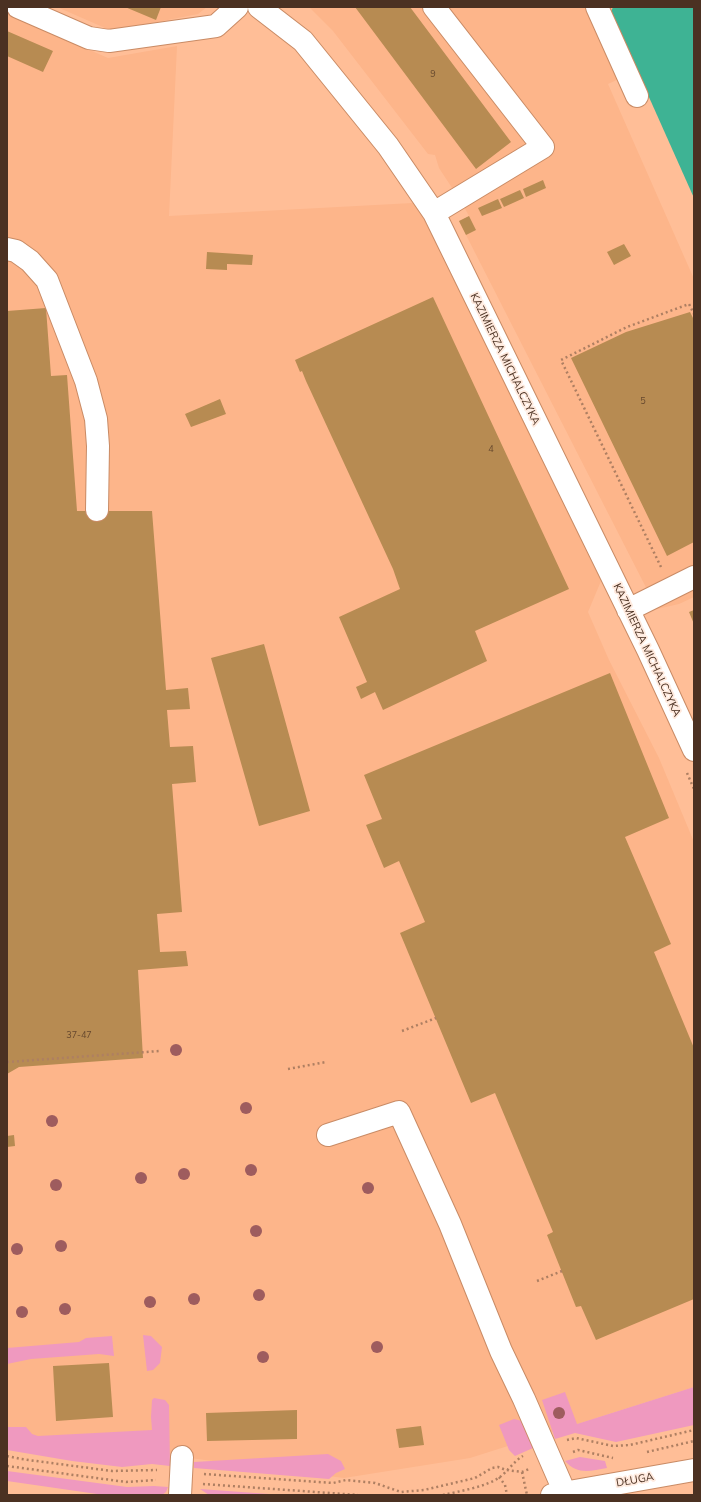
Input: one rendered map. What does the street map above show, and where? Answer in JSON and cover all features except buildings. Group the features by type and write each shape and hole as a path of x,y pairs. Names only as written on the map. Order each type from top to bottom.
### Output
{"street":[{"path":"18,7 89,38 109,41 216,26 236,7"},
{"name":"KAZIMIERZA MICHALCZYKA","path":"259,7 302,40 388,146 434,213 648,650 694,750"},
{"path":"434,7 544,147 434,213"},
{"path":"597,7 637,96"},
{"path":"7,249 16,251 30,261 47,280 86,381 96,419 98,446 97,510"},
{"path":"628,610 694,578"},
{"path":"328,1134 399,1112 450,1224 501,1351 524,1399 558,1494"},
{"path":"180,1495 181,1464"},
{"name":"DŁUGA","path":"558,1494 694,1470"}],"path":[{"path":"671,589 561,360 627,327 689,304 694,314"},
{"path":"402,1032 436,1018"},
{"path":"7,1062 160,1051"},
{"path":"288,1069 326,1062"},
{"path":"537,1281 562,1271"},
{"path":"565,1441 576,1438 613,1446 630,1444 694,1430"},
{"path":"646,1452 694,1441"},
{"path":"568,1454 578,1450 612,1459 618,1457"},
{"path":"7,1456 112,1471 152,1469 181,1464 333,1483 346,1480 375,1483 401,1492 424,1490 475,1478 492,1468 498,1467 506,1470 522,1472 535,1467"},
{"path":"443,1495 488,1483 499,1477 524,1456"},
{"path":"522,1472 527,1495"},
{"path":"499,1477 505,1485 507,1495"}],"shaded area":[{"path":"57,7 207,7 198,14 112,31"},
{"path":"309,7 613,7 636,71 608,84 694,279 694,597 679,604 657,609 459,221 469,216 439,168 435,155 428,154 333,31"},
{"path":"7,14 108,58 177,46 169,216 413,203 420,212 446,262 601,581 588,612 609,660 659,758 694,842 694,1387 470,1458 344,1478 182,1457 7,1438"},
{"path":"143,1335 151,1336 162,1347 160,1363 153,1370 147,1371"},
{"path":"112,1336 114,1356 99,1354 31,1359 7,1364 7,1348 79,1342 86,1338"},
{"path":"694,1387 694,1425 616,1442 575,1433 555,1439 542,1400 565,1392 577,1424"},
{"path":"154,1398 165,1400 169,1405 170,1466 152,1464 122,1467 72,1461 7,1450 7,1427 26,1427 32,1434 38,1436 152,1430 152,1400"},
{"path":"514,1419 522,1421 529,1432 533,1448 515,1456 509,1450 499,1425"},
{"path":"328,1454 341,1461 345,1469 336,1473 329,1479 194,1468 194,1462"},
{"path":"580,1457 605,1461 607,1468 584,1471 574,1468 565,1461"},
{"path":"7,1471 127,1487 168,1487 166,1492 162,1495 104,1495 7,1481"},
{"path":"200,1489 283,1495 209,1495"}],"water":[{"path":"613,7 694,7 694,198 611,12"}]}
